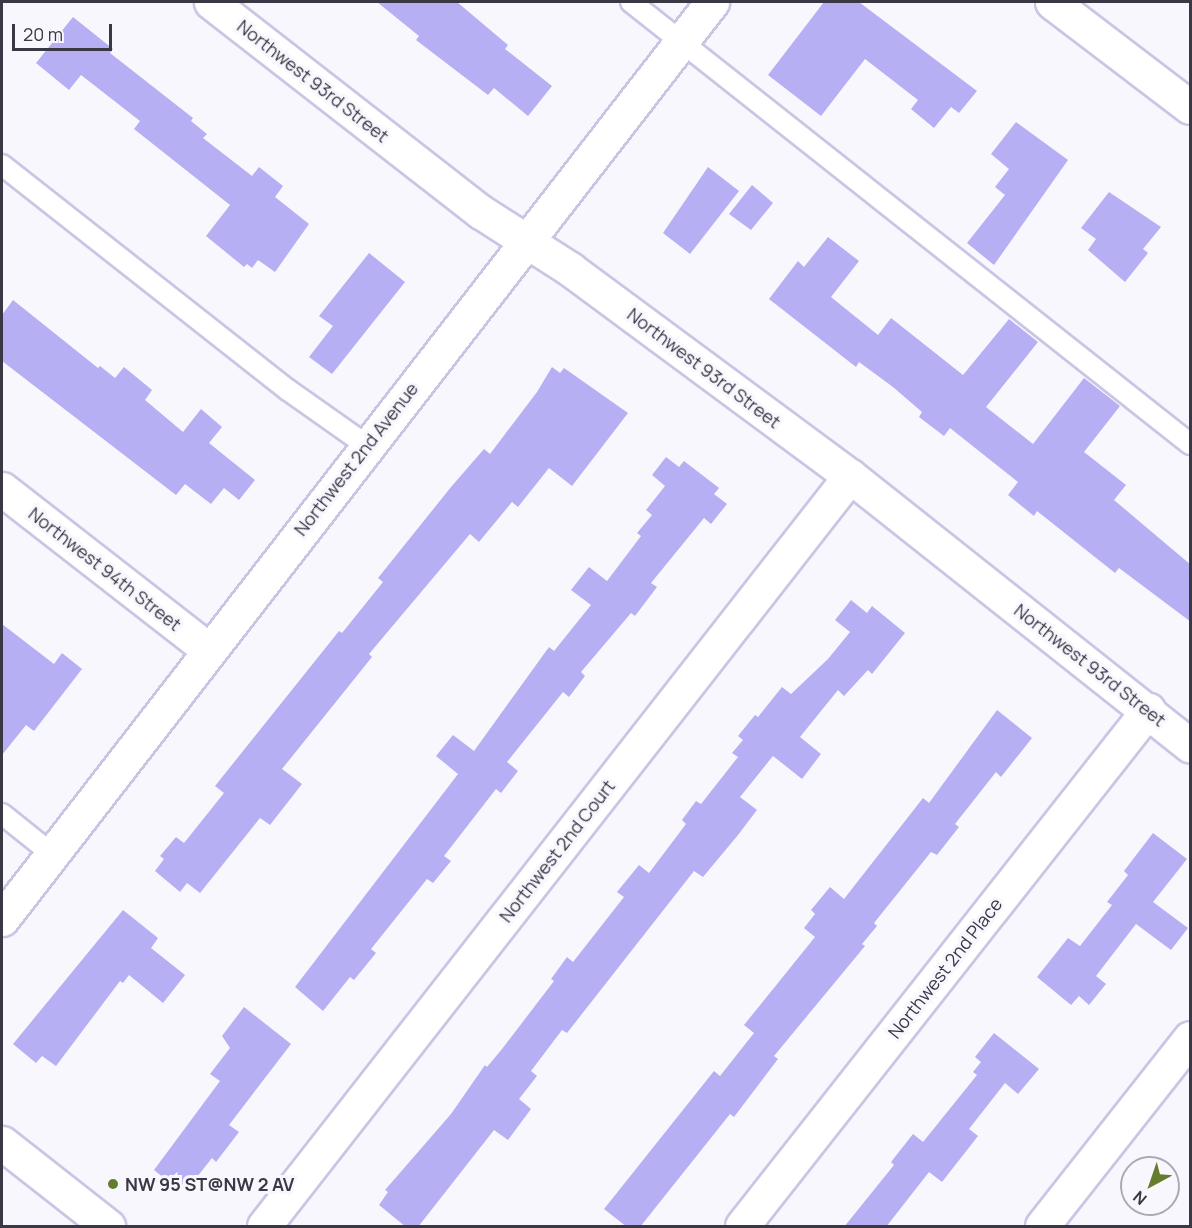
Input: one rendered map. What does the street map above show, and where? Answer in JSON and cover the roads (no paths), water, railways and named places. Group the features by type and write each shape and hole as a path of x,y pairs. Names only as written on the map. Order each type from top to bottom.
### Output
{"street":[{"name":"Northwest 93rd Street","path":"211,2 481,212 570,268 850,476 1191,745"},
{"name":"Northwest 2nd Avenue","path":"2,919 366,445 712,2"},
{"path":"1052,2 1191,106"},
{"name":"Northwest 2nd Court","path":"264,1227 850,476"},
{"name":"Northwest 94th Street","path":"2,489 209,650"},
{"name":"Northwest 2nd Place","path":"742,1227 1148,710"},
{"path":"1042,1227 1191,1038"},
{"path":"2,1143 108,1227"}],"lane":[{"path":"631,2 1191,444"},
{"path":"2,165 288,390 366,445"},
{"path":"2,814 52,854"}],"place":[{"name":"NW 95 ST@NW 2 AV","path":"113,1184"}]}
